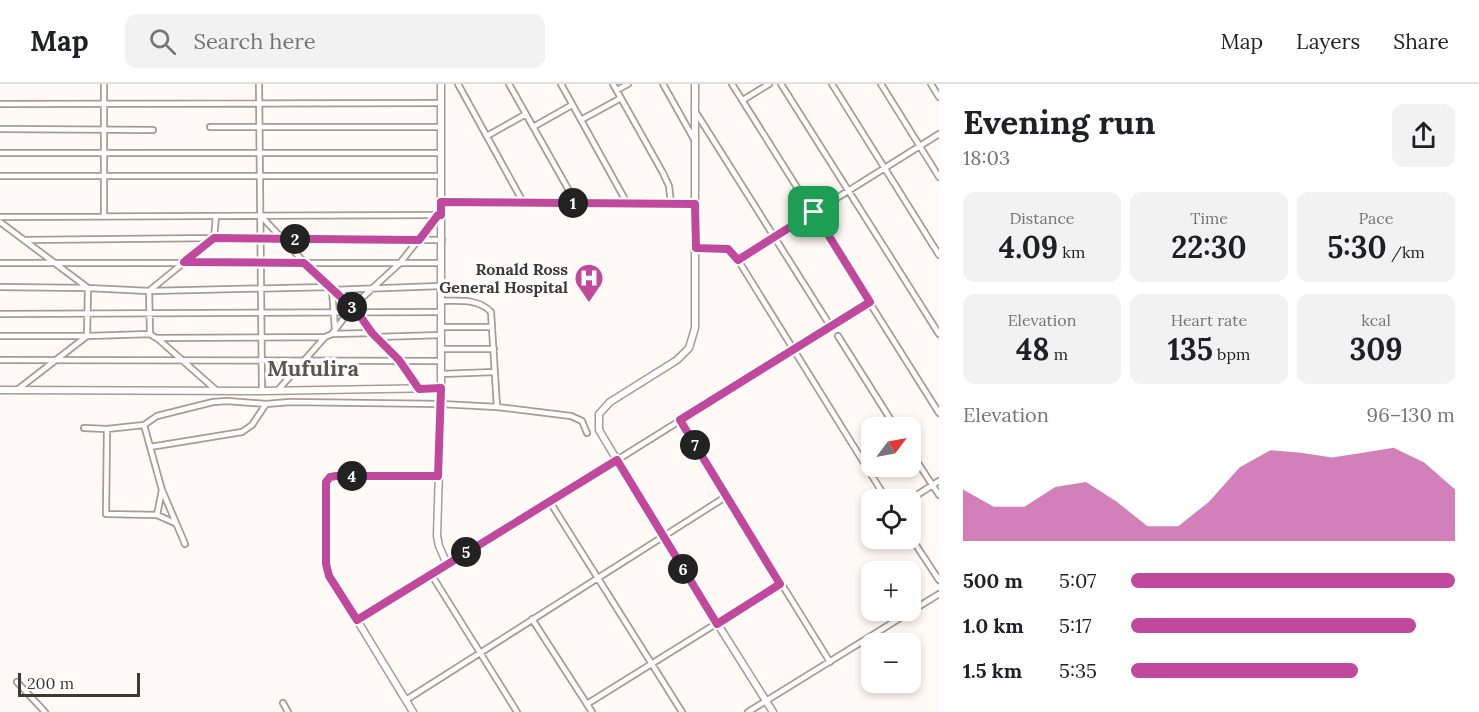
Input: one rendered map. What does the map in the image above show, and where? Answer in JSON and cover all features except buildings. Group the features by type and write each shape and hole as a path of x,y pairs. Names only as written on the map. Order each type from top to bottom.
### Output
{"street":[{"path":"104,84 104,216"},
{"path":"259,84 262,391"},
{"path":"441,84 441,404 437,537 447,564"},
{"path":"458,84 523,202"},
{"path":"510,84 576,203"},
{"path":"561,84 627,204"},
{"path":"613,84 667,182 671,204"},
{"path":"617,90 628,84"},
{"path":"663,84 694,141"},
{"path":"694,84 696,248 694,337 689,348 677,360 610,402 599,414 599,430 773,712"},
{"path":"732,84 939,412"},
{"path":"743,100 770,84"},
{"path":"781,84 939,334"},
{"path":"832,84 939,253"},
{"path":"881,84 939,177"},
{"path":"931,84 939,97"},
{"path":"581,120 621,98"},
{"path":"0,104 441,104"},
{"path":"533,127 572,105"},
{"path":"694,110 831,327"},
{"path":"487,136 526,114"},
{"path":"210,127 441,127"},
{"path":"0,129 153,130"},
{"path":"738,260 939,134"},
{"path":"0,153 440,153"},
{"path":"0,176 440,176"},
{"path":"441,202 695,204"},
{"path":"260,215 304,263 352,306 374,335 399,360 419,389"},
{"path":"0,220 104,216 440,215"},
{"path":"278,390 325,337 333,332 352,306 400,263 440,215"},
{"path":"150,334 149,291 214,238 216,216"},
{"path":"0,220 88,288"},
{"path":"24,240 261,238 442,240"},
{"path":"696,248 728,249 738,260 880,489"},
{"path":"0,263 441,262"},
{"path":"0,287 149,291 261,288 372,289 440,286"},
{"path":"87,336 88,288"},
{"path":"330,288 333,332"},
{"path":"441,301 479,303 491,312 497,407"},
{"path":"357,620 870,302"},
{"path":"0,314 441,312"},
{"path":"441,327 492,327"},
{"path":"333,332 374,335 441,335"},
{"path":"0,336 150,334 216,390"},
{"path":"17,390 87,336"},
{"path":"838,336 889,417"},
{"path":"156,338 325,337"},
{"path":"441,350 494,349"},
{"path":"0,360 441,361"},
{"path":"441,374 495,372"},
{"path":"0,390 262,391 441,388"},
{"path":"84,428 107,429 144,425 157,416 213,402 227,401 266,404 302,402 497,407 574,417 582,421 587,433"},
{"path":"150,447 247,430 266,404"},
{"path":"680,420 830,662"},
{"path":"144,425 162,490 185,544"},
{"path":"107,429 106,514 157,515 175,523"},
{"path":"921,468 939,495"},
{"path":"413,712 329,576 326,564 325,488 328,479 336,476 438,476"},
{"path":"921,492 939,481"},
{"path":"157,515 162,490"},
{"path":"406,700 727,495"},
{"path":"550,502 682,712"},
{"path":"919,549 939,580"},
{"path":"431,574 517,712"},
{"path":"587,704 780,584"},
{"path":"748,712 939,594"},
{"path":"532,620 592,712"},
{"path":"17,682 45,712"},
{"path":"283,703 288,712"}],"place":[{"name":"Ronald Ross General Hospital","path":"589,304"}],"district":[{"name":"Mufulira","path":"313,368"}],"route":[{"path":"441,202 695,204 696,248 728,249 738,260 814,212 870,302 680,420 780,584 717,624 617,460 357,620 329,576 326,564 326,482 333,476 438,476 441,388 419,389 399,360 372,333 358,313 304,263 184,262 214,238 419,240 438,215 441,215 441,202"}]}
